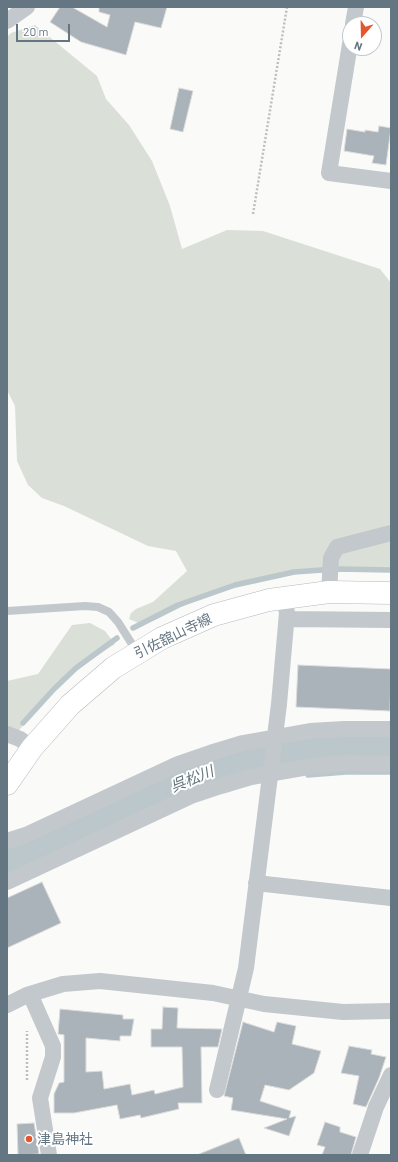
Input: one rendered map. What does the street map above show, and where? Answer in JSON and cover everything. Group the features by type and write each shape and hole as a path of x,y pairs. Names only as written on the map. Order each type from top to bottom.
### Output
{"main road":[{"name":"引佐舘山寺線","path":"7,784 32,748 50,726 91,686 137,652 187,626 214,615 284,597 329,592 391,593"}],"street":[{"path":"7,21 27,7"},
{"path":"348,56 330,173 391,181"},
{"path":"329,592 331,558 337,546 391,533"},
{"path":"217,1090 246,968 287,619 284,597"},
{"path":"287,619 391,620"},
{"path":"7,841 26,835 178,764 223,749 274,739 344,729 391,729"},
{"path":"7,734 32,748"},
{"path":"7,882 191,796 270,770 345,764 391,764"},
{"path":"256,883 391,898"},
{"path":"7,1005 30,994 63,984 100,981 213,993 264,1004 343,1012 391,1011"},
{"path":"30,994 37,1013 53,1046 53,1057 40,1098 49,1155"},
{"path":"360,1155 376,1107 391,1075"}],"lane":[{"path":"7,611 85,606 98,607 109,612 118,622 137,652"}],"path":[{"path":"253,214 287,7"},
{"path":"27,1082 27,1018 37,1013"}],"shaded area":[{"path":"35,25 97,76 106,99 129,125 152,161 170,206 182,249 227,230 263,231 380,269 391,283 391,572 330,572 295,574 259,581 231,587 200,598 153,621 141,624 129,619 131,613 136,609 153,602 187,571 176,551 148,546 64,506 42,498 28,485 17,461 15,406 7,390 7,37 11,33"},
{"path":"90,623 105,631 115,644 90,660 57,687 33,713 7,745 7,681 38,674 72,625"}],"building":[{"path":"60,7 72,7 107,27 110,15 99,12 99,7 167,7 161,28 135,22 126,55 81,42 50,22"},
{"path":"179,88 193,91 183,132 170,129"},
{"path":"379,126 391,128 386,165 372,163 374,156 344,151 347,129 365,132 365,130 378,132"},
{"path":"298,665 391,669 390,711 296,707"},
{"path":"42,882 61,923 7,948 7,898"},
{"path":"163,1007 178,1008 177,1028 222,1029 218,1047 201,1047 202,1103 178,1103 179,1109 141,1118 140,1115 120,1119 117,1105 74,1113 54,1113 54,1094 59,1083 64,1082 64,1035 58,1034 60,1009 123,1015 123,1019 134,1019 131,1036 120,1036 120,1041 86,1038 86,1072 102,1071 104,1089 130,1084 132,1095 154,1090 155,1094 183,1087 182,1047 151,1047 151,1029 162,1029"},
{"path":"243,1022 274,1032 277,1022 296,1026 292,1044 321,1051 314,1073 289,1090 265,1085 260,1101 291,1111 289,1118 296,1116 289,1136 264,1128 287,1119 231,1110 233,1098 224,1096"},
{"path":"349,1046 372,1050 371,1054 386,1057 379,1078 366,1107 353,1104 359,1076 341,1073"},
{"path":"325,1122 340,1127 340,1132 356,1137 351,1155 322,1155 325,1147 317,1145"},
{"name":"津島神社","path":"34,1123 39,1154 18,1155 17,1124"},
{"path":"239,1138 246,1155 199,1155 199,1154"}],"waterway":[{"path":"336,569 391,570"},
{"path":"133,628 178,605 235,585 294,572 322,570"},
{"path":"23,723 54,689 76,668 117,638"},
{"name":"呉松川","path":"7,863 185,781 215,769 247,760 312,749 344,746 391,747"},
{"path":"308,775 346,772 391,772"}],"place":[{"name":"津島神社","path":"29,1139"}]}
